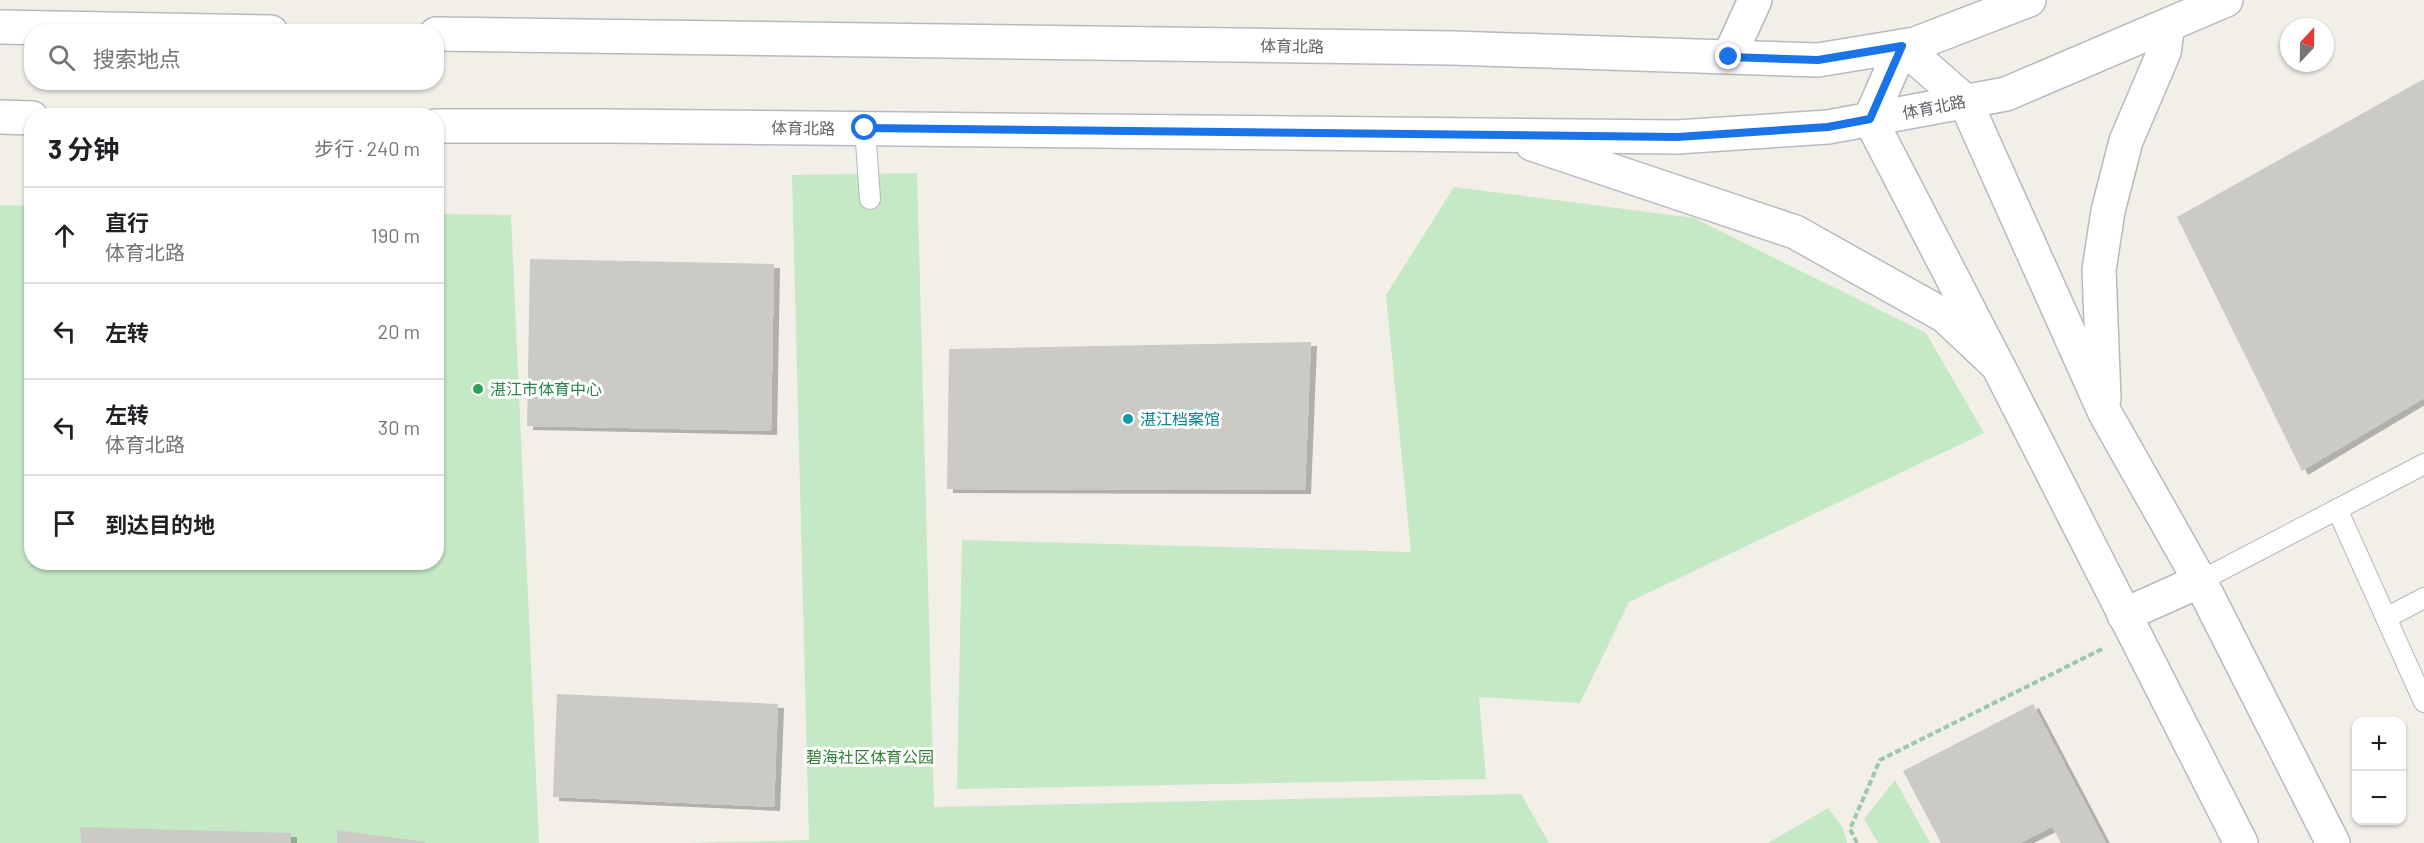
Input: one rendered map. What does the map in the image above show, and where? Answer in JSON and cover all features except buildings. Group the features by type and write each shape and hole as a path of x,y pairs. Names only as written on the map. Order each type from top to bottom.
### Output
{"main road":[{"path":"1729,57 1755,0"},
{"name":"体育北路","path":"444,34 1453,48 1818,60 1916,44 2029,0"},
{"name":"体育北路","path":"444,126 1677,137 1828,127 2006,94 2226,0"},
{"path":"2105,413 2099,270 2108,211 2126,141 2164,52 2168,25"},
{"path":"0,27 24,27"},
{"path":"2241,843 1870,119 1902,46 1965,101 2105,413 2200,581 2332,843"},
{"path":"0,117 24,118"},
{"path":"1501,134 1795,232 1945,316 1998,366"},
{"path":"2124,615 2200,581"}],"lane":[{"path":"865,128 870,199"},
{"path":"2200,581 2424,464"},
{"path":"2337,509 2422,692"},
{"path":"2386,618 2424,598"}],"path":[{"path":"1857,843 1850,829 1880,760 2108,646"}],"green space":[{"name":"碧海社区体育公园","path":"917,173 934,807 1521,794 1549,843 689,843 809,840 792,175"},
{"path":"1454,187 1694,218 1926,333 1984,433 1629,602 1580,703 1479,697 1486,779 957,789 962,540 1411,552 1386,295"},
{"name":"湛江市体育中心","path":"0,205 24,206 24,570 444,570 444,214 511,215 539,843 0,843"},
{"path":"1895,780 1930,843 1878,843 1864,819"},
{"path":"1828,808 1843,828 1847,843 1768,843"}],"place":[{"name":"湛江市体育中心","path":"478,389"},
{"name":"湛江档案馆","path":"1128,419"}],"route":[{"path":"865,128 1677,137 1828,127 1870,119 1902,46 1818,60 1729,57"}]}
